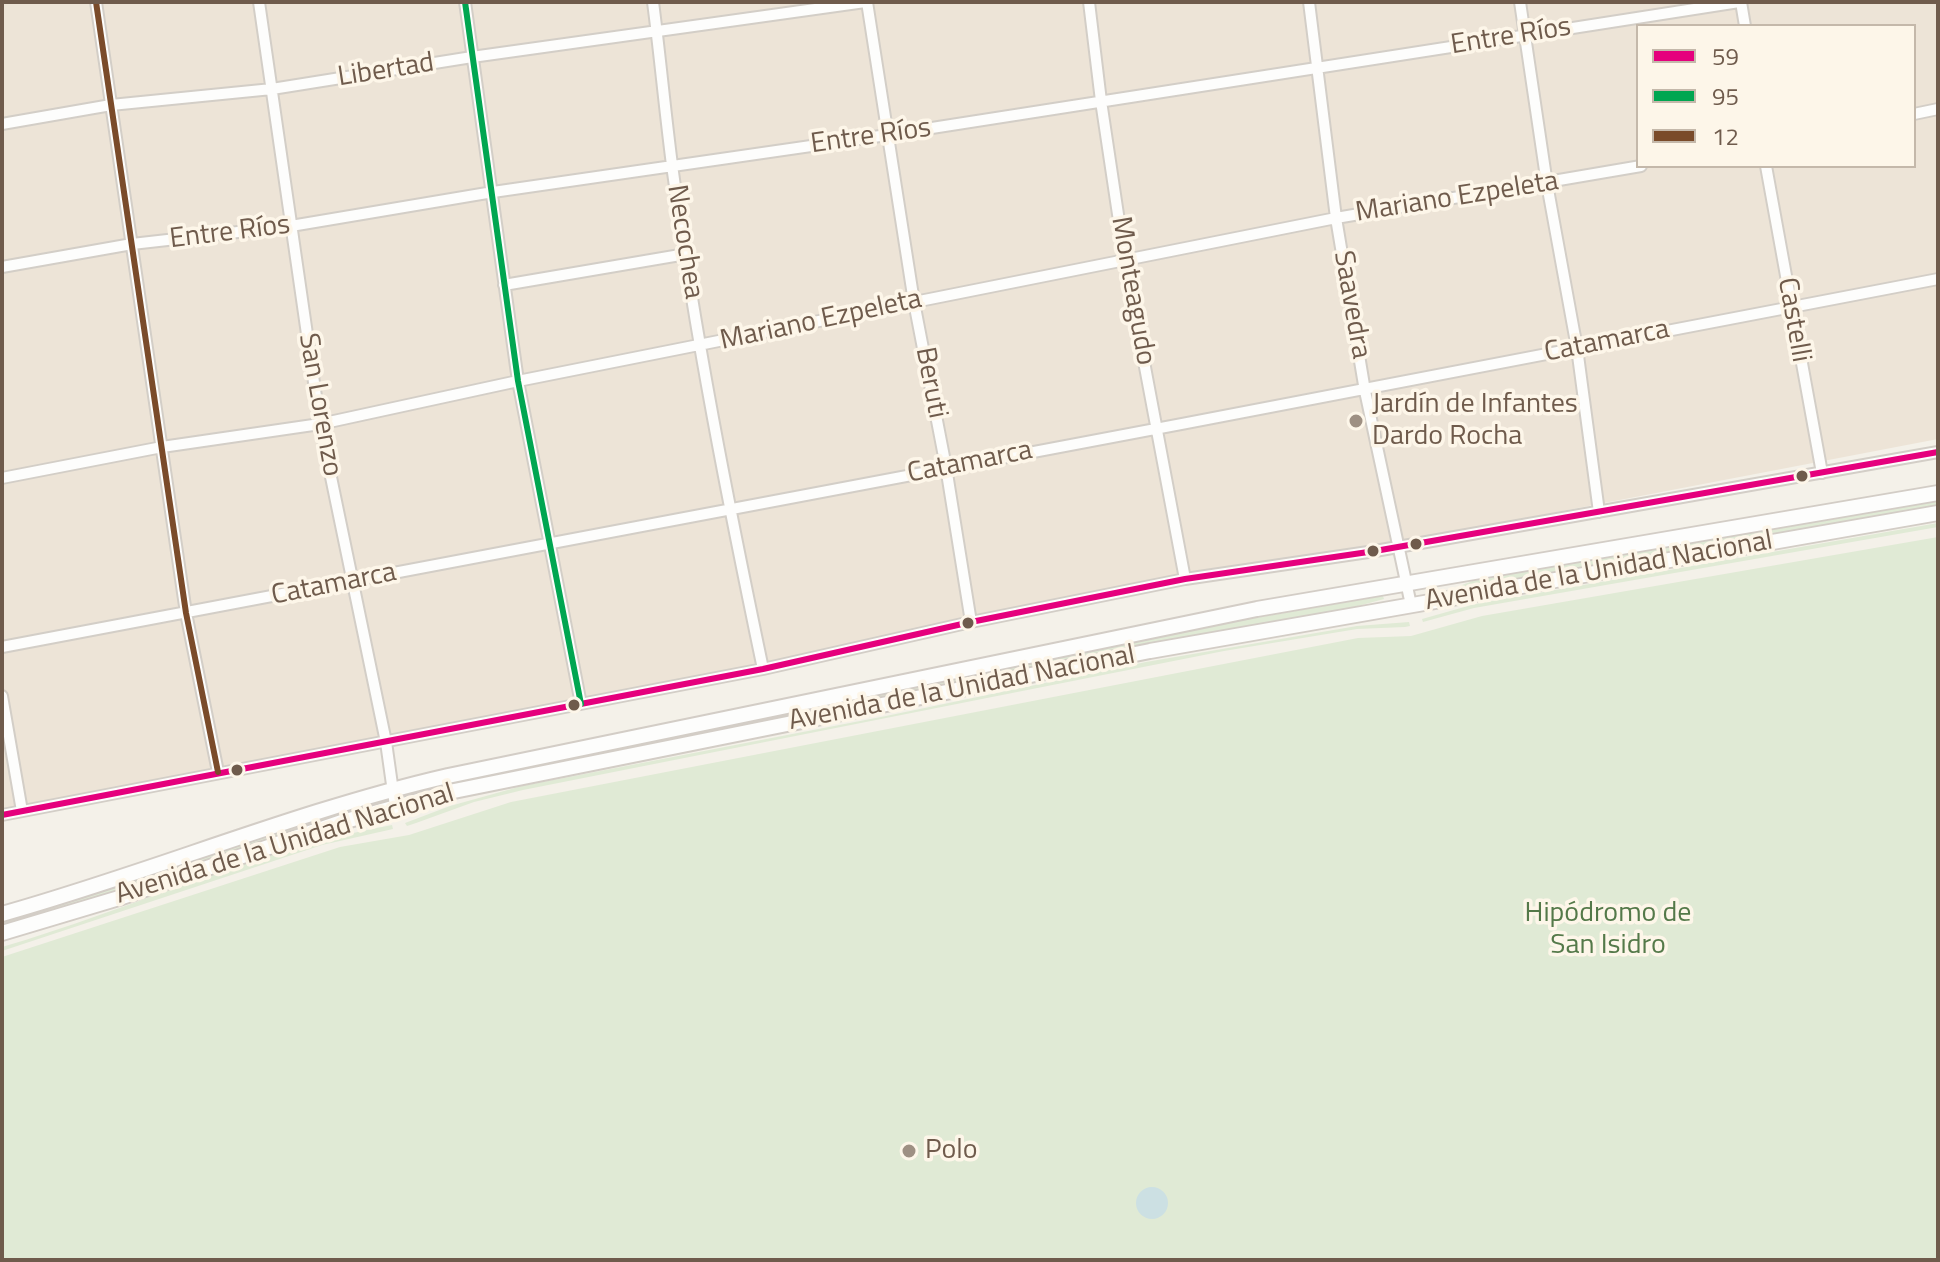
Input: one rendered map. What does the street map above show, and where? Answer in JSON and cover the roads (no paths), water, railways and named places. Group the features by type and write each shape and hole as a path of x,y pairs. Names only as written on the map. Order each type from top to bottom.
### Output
{"main road":[{"name":"Avenida de la Unidad Nacional","path":"2,914 392,789 1257,609 1938,493"},
{"name":"Avenida de la Unidad Nacional","path":"2,933 119,898 395,806 586,763 1150,651 1938,513"}],"street":[{"path":"96,2 186,613 218,772"},
{"name":"San Lorenzo","path":"259,2 320,424 386,742 395,806"},
{"path":"465,2 518,381 581,704"},
{"name":"Necochea","path":"653,2 672,165 700,346 763,669"},
{"name":"Libertad","path":"2,124 111,105 272,89 472,57 866,2"},
{"name":"Beruti","path":"866,2 914,302 946,467 971,622"},
{"name":"Monteagudo","path":"1089,2 1125,261 1185,579"},
{"name":"Saavedra","path":"1309,2 1336,218 1365,391 1411,605"},
{"path":"1520,2 1547,184 1577,348 1599,512"},
{"path":"1740,2 1745,24"},
{"name":"Entre Ríos","path":"2,267 132,244 291,226 493,192 887,135 1740,2"},
{"path":"1916,114 1938,109"},
{"name":"Mariano Ezpeleta","path":"2,478 162,447 320,424 518,381 1336,218 1636,167"},
{"name":"Castelli","path":"1766,168 1822,473"},
{"path":"504,285 686,254"},
{"name":"Catamarca","path":"2,647 1158,427 1365,391 1938,279"},
{"path":"2,815 763,669 971,622 1185,579 1398,547 1938,452"},
{"path":"2,696 22,811"}],"place":[{"name":"Jardín de Infantes Dardo Rocha","path":"1356,421"},
{"name":"Polo","path":"909,1151"}],"park label":[{"name":"Hipódromo de San Isidro","path":"1608,930"}]}
